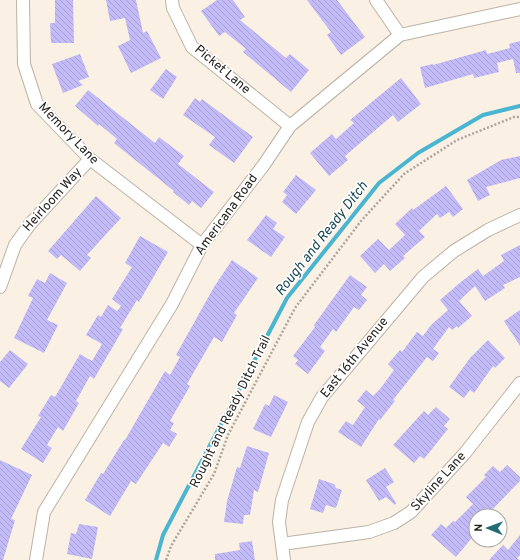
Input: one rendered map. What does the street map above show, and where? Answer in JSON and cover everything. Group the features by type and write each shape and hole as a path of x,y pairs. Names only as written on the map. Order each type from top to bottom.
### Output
{"street":[{"name":"Memory Lane","path":"23,0 24,64 36,104 90,159 202,245"},
{"name":"Picket Lane","path":"172,0 173,8 192,47 290,126"},
{"path":"376,0 400,34"},
{"name":"Americana Road","path":"36,560 44,512 172,304 202,245 263,166 290,126 400,34 520,9"},
{"name":"Heirloom Way","path":"0,287 15,244 30,224 90,159"},
{"name":"East 16th Avenue","path":"284,560 279,522 282,500 308,422 322,397 423,277 454,251 488,230 520,215"},
{"name":"Skyline Lane","path":"282,544 369,532 394,523 411,512 465,453 520,383"}],"path":[{"name":"Rought and Ready Ditch Trail","path":"166,560 170,546 214,474 228,435 295,308 361,221 404,174 450,144 514,117 520,117"}],"building":[{"path":"55,0 73,0 74,43 51,43 50,23 55,23"},
{"path":"106,0 136,0 143,33 147,31 161,58 131,73 118,46 130,40 125,18 110,21"},
{"path":"217,0 233,0 245,17 240,20 286,58 290,54 309,70 291,92 243,52 246,49 225,32 219,36 201,11"},
{"path":"307,0 337,0 365,37 341,55 327,35 331,32"},
{"path":"520,41 520,73 516,73 513,59 497,63 499,72 474,78 473,74 425,88 420,67 433,65 486,50 487,54 510,48 509,44"},
{"path":"80,54 89,77 78,81 83,85 63,93 52,64"},
{"path":"166,69 177,77 163,99 150,90"},
{"path":"401,78 421,104 398,122 393,115 345,156 348,160 329,176 310,153 332,134 336,139 354,123 350,120"},
{"path":"88,90 155,143 159,137 184,156 178,164 214,192 201,208 192,201 189,205 173,192 174,191 114,143 117,139 99,124 98,126 75,106"},
{"path":"195,98 200,102 202,99 253,137 234,163 209,145 215,137 183,115"},
{"path":"520,156 520,178 486,187 490,195 478,201 467,180 501,160"},
{"path":"296,175 316,190 296,214 282,202 287,195 283,192"},
{"path":"446,186 463,209 453,217 449,212 440,218 437,214 419,231 425,237 403,256 405,258 390,271 384,264 375,273 360,256 378,239 389,250 405,235 395,224 412,208 413,210"},
{"path":"96,196 121,218 87,255 91,258 80,271 61,255 57,259 48,251"},
{"path":"266,215 277,223 273,229 285,237 271,257 247,240"},
{"path":"140,236 168,252 139,302 137,300 120,328 123,329 94,379 90,376 76,401 79,403 63,431 58,427 47,445 52,448 43,463 21,449 41,417 38,416 51,395 55,397 80,354 92,361 102,344 86,335 98,315 101,317 108,305 117,311 121,306 112,299 132,267 125,263"},
{"path":"520,245 520,277 503,285 505,288 485,301 475,286 459,301 472,316 458,328 457,326 452,330 449,327 433,349 439,353 433,361 427,357 393,400 395,401 380,420 379,419 361,447 338,432 346,421 353,425 365,407 357,401 366,390 373,396 380,389 394,370 388,364 400,350 402,352 417,332 423,336 431,325 448,310 440,300 478,269 483,276 504,261 501,255"},
{"path":"232,260 258,278 234,313 237,315 222,342 214,337 187,384 190,386 170,421 174,423 170,430 177,434 169,447 163,443 136,484 131,481 110,516 85,500 101,473 103,474 125,440 165,371 170,375 180,357 176,355 214,287"},
{"path":"50,273 67,283 47,320 58,325 44,353 14,338 33,298 28,296 37,279 45,283"},
{"path":"350,275 367,287 361,295 367,300 359,310 354,307 336,332 333,329 320,347 325,351 308,374 295,364 298,360 293,356 315,327 314,325"},
{"path":"520,310 520,346 504,321"},
{"path":"488,340 505,358 495,368 493,366 474,393 470,390 464,398 449,387 470,358"},
{"path":"10,350 28,364 9,388 0,381 0,362"},
{"path":"274,395 288,402 271,437 253,429 265,404 269,406"},
{"path":"436,407 450,419 444,426 448,429 424,459 420,456 414,463 393,445 424,411 428,415"},
{"path":"247,446 269,453 258,492 254,490 250,515 244,515 243,524 224,522 227,501 237,467 240,468"},
{"path":"0,460 32,475 11,519 15,520 3,560 0,560"},
{"path":"507,465 520,477 520,481 494,508 469,508 473,504 466,497 486,477 484,475 493,466 500,472"},
{"path":"385,468 394,482 386,487 396,503 395,505 386,497 379,501 366,480"},
{"path":"319,479 334,484 336,488 342,490 336,508 326,505 323,513 310,509"},
{"path":"468,509 468,543 456,557 431,535 441,524 446,528 453,521 455,522"},
{"path":"79,524 98,527 92,559 67,554 71,533 76,534"},
{"path":"520,535 520,555 517,558 519,560 489,560 500,548 506,548 508,550"},
{"path":"252,541 255,560 215,560 215,554 240,550 239,543"}],"waterway":[{"name":"Rough and Ready Ditch","path":"156,560 163,535 287,298 379,183 418,153 483,115 520,106"}]}
